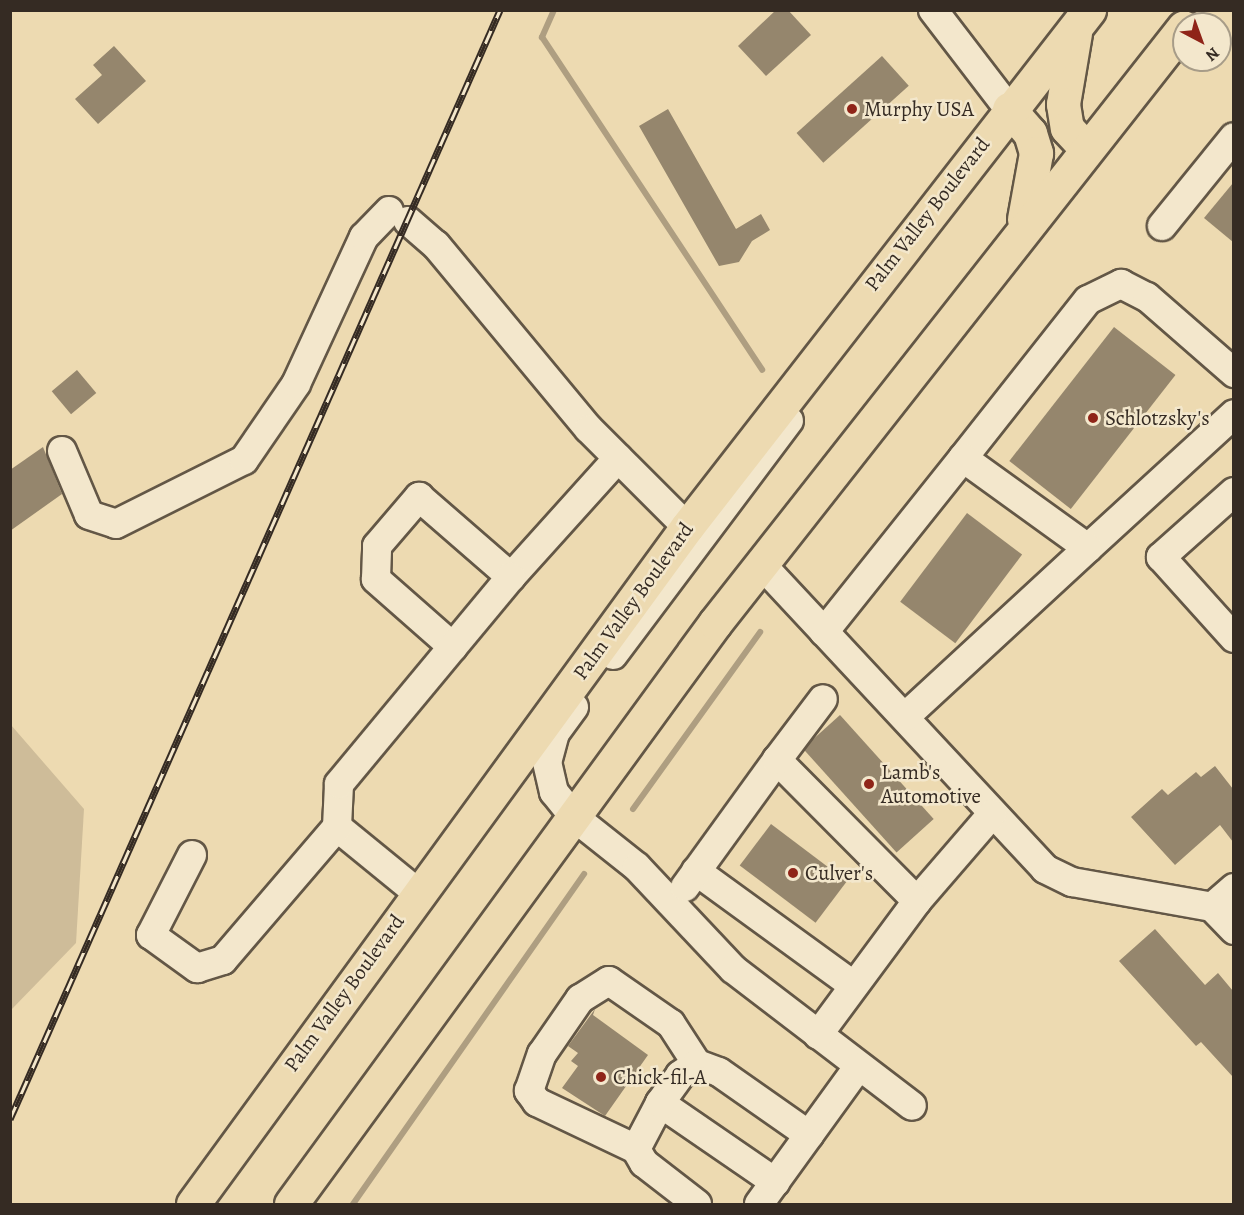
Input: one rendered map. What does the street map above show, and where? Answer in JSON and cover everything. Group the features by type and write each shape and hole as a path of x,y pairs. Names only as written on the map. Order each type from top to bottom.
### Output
{"highway":[{"name":"Palm Valley Boulevard","path":"193,1204 687,527 1009,109 1084,17"},
{"path":"1084,17 1068,52 1063,104 1067,128 1085,147"},
{"path":"291,1204 761,564 1085,147 1172,42"},
{"path":"1009,109 1030,133 1036,153 1021,229"}],"street":[{"path":"933,10 1009,109"},
{"path":"1162,226 1233,136"},
{"path":"62,451 89,515 116,524 244,459 296,384 364,237 399,216 436,245 618,458 687,527"},
{"path":"824,632 1088,300 1121,284 1147,297 1233,374"},
{"path":"835,333 817,385 555,733 547,762 550,780 574,817 673,904 733,969 858,1067 912,1106"},
{"path":"906,716 1233,414"},
{"path":"192,855 151,935 197,968 224,960 337,827 339,784 511,577 618,458"},
{"path":"963,458 1088,548"},
{"path":"1233,492 1161,557 1233,638"},
{"path":"453,647 376,579 377,546 419,497 511,577"},
{"path":"761,564 906,716 992,814 1045,869 1072,882 1212,907 1233,930"},
{"path":"673,904 823,699"},
{"path":"777,760 917,901"},
{"path":"818,1035 917,901 992,814"},
{"path":"337,827 418,893"},
{"path":"696,872 854,986"},
{"path":"1212,907 1233,888"},
{"path":"697,1204 644,1163 636,1149 537,1102 529,1091 542,1054 580,999 600,984 615,985 671,1024 697,1064 719,1072 809,1134"},
{"path":"636,1149 660,1103 680,1075 697,1064"},
{"path":"660,1103 767,1193 858,1067"}],"shaded area":[{"path":"11,725 84,809 76,943 11,1010"}],"building":[{"path":"776,10 788,10 811,35 766,76 738,46"},
{"path":"114,46 146,81 98,124 75,99 102,75 93,65"},
{"name":"Murphy USA","path":"882,56 909,86 823,163 797,133"},
{"path":"668,109 736,229 761,214 770,230 752,241 739,262 719,266 639,126"},
{"path":"1233,183 1233,242 1204,218"},
{"name":"Schlotzsky's","path":"1114,327 1175,375 1071,509 1009,461"},
{"path":"77,370 96,393 71,414 52,391"},
{"path":"43,447 62,494 10,531 10,470"},
{"path":"967,513 1022,555 955,643 900,602"},
{"name":"Lamb's Automotive","path":"840,715 934,819 897,852 803,748"},
{"path":"1215,766 1233,789 1233,842 1220,825 1175,865 1131,817 1162,789 1168,795 1196,772 1201,777"},
{"name":"Culver's","path":"771,824 847,881 816,923 740,866"},
{"path":"1155,929 1205,985 1218,973 1233,991 1233,1077 1201,1042 1196,1046 1119,961"},
{"name":"Chick-fil-A","path":"595,1009 593,1015 648,1055 605,1116 562,1088 578,1066 571,1061 578,1053 568,1046"}],"waterway":[{"path":"554,10 542,37 762,370"},
{"path":"633,809 760,632"},
{"path":"353,1204 584,874"}],"railway":[{"path":"10,1119 500,10"}],"place":[{"name":"Murphy USA","path":"852,109"},
{"name":"Schlotzsky's","path":"1093,418"},
{"name":"Lamb's Automotive","path":"869,784"},
{"name":"Culver's","path":"793,873"},
{"name":"Chick-fil-A","path":"601,1077"}]}
